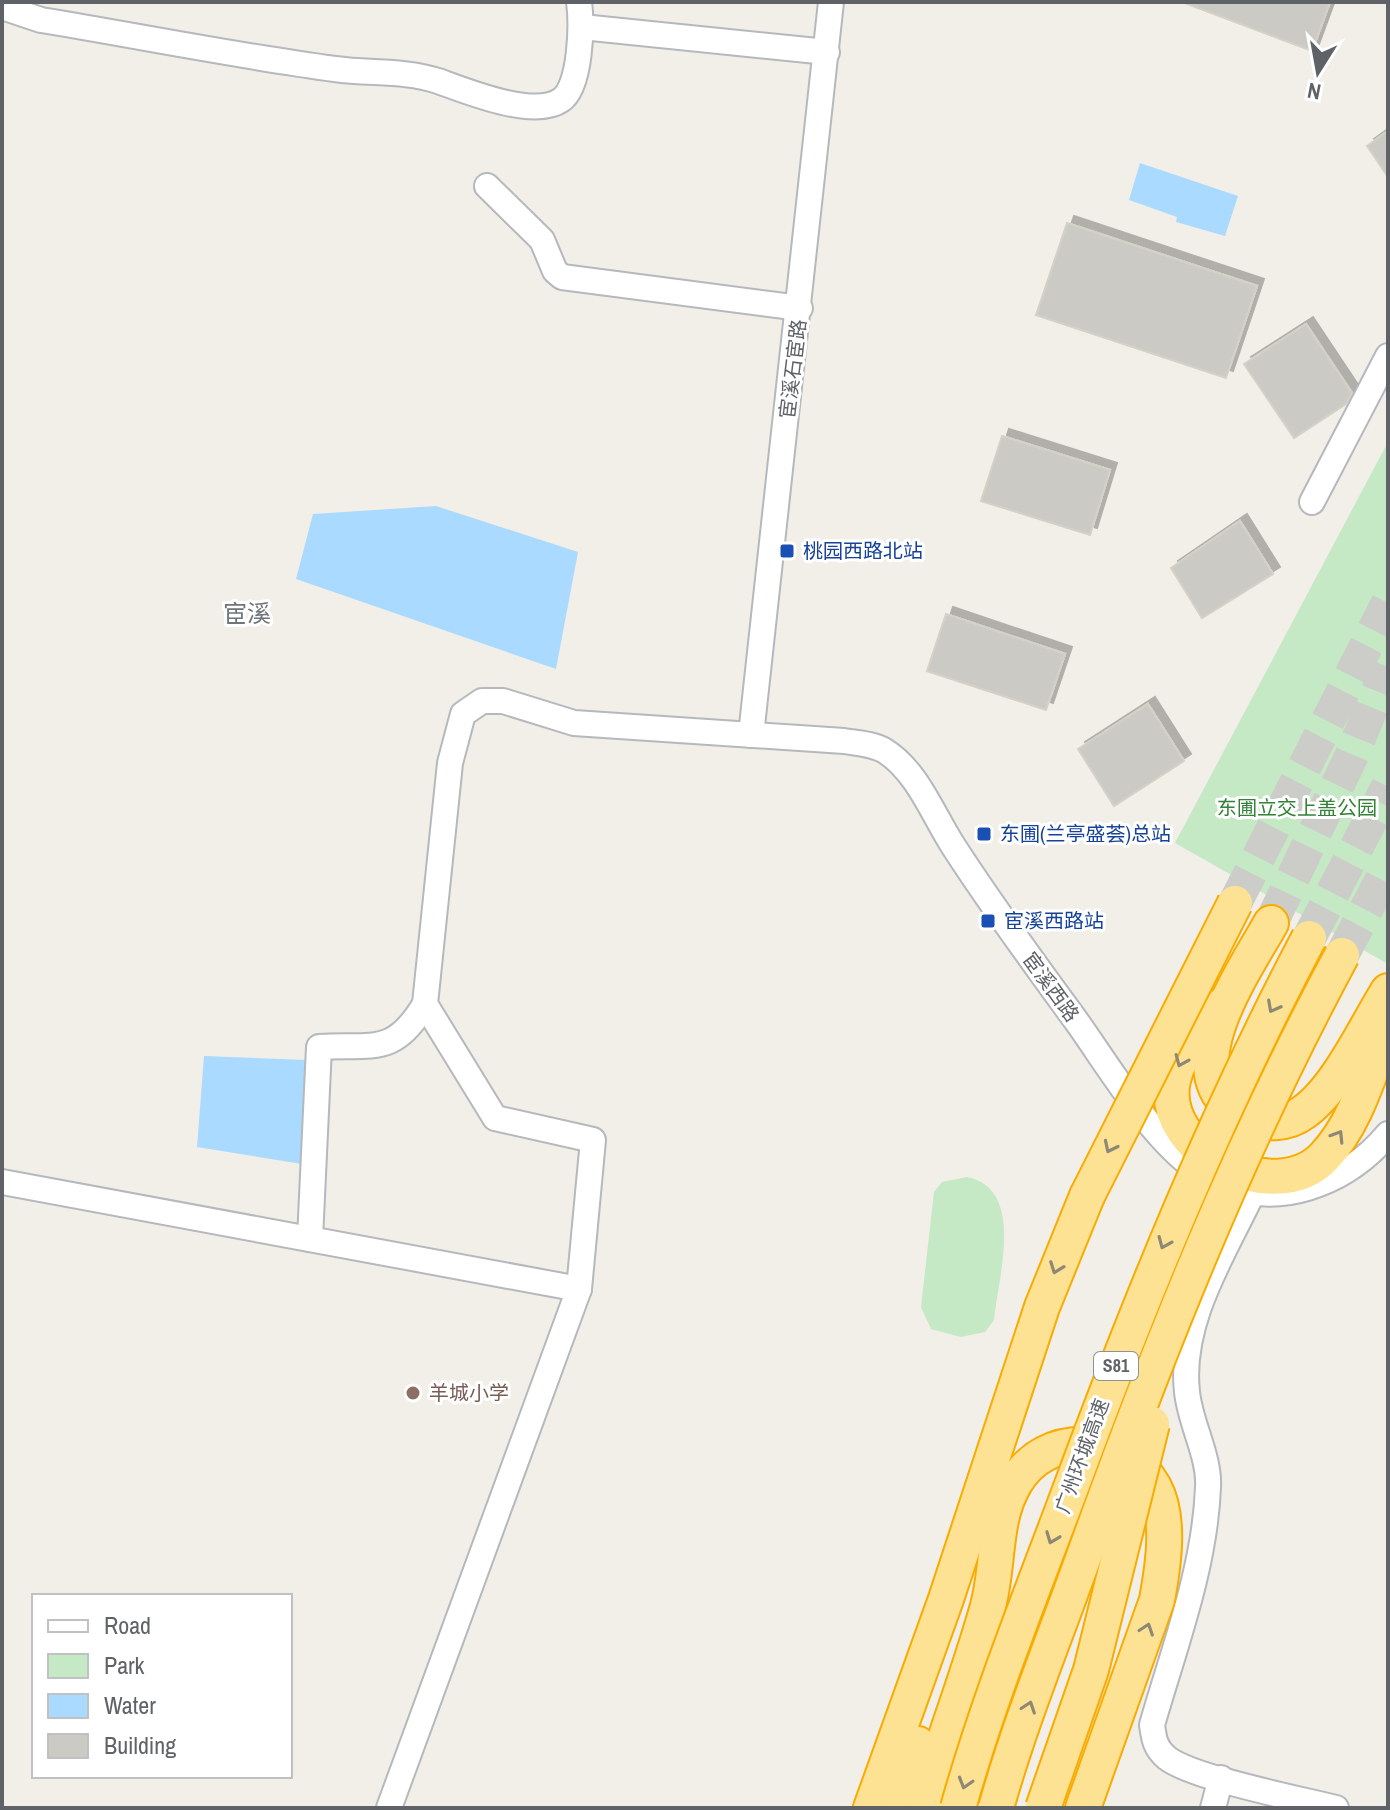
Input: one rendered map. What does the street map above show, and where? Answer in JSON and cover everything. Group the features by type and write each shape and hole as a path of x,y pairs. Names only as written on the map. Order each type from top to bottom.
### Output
{"highway":[{"path":"871,1808 946,1599 1042,1307 1087,1196 1235,903"},
{"path":"1271,923 1228,1000 1211,1040 1211,1059 1220,1093 1234,1110 1271,1123 1294,1119 1307,1110 1326,1089 1388,991"},
{"name":"广州环城高速","path":"958,1808 1005,1663 1159,1255 1257,1036 1309,938"},
{"name":"广州环城高速","path":"996,1808 1033,1694 1183,1294 1283,1064 1342,955"},
{"path":"1228,1000 1182,1054 1172,1082 1173,1102 1180,1125 1195,1145 1220,1162 1266,1176 1290,1178 1324,1157 1354,1108 1388,1025"},
{"path":"1043,1808 1080,1703 1117,1571 1183,1294"},
{"path":"898,1808 919,1740 1002,1509 1024,1467 1035,1457 1057,1448 1082,1444 1103,1446 1132,1462 1155,1489 1161,1517 1163,1566 1157,1600 1083,1808"},
{"path":"923,1808 988,1604 1002,1509"},
{"path":"919,1740 929,1669 946,1599"},
{"path":"1105,1808 1130,1680"},
{"path":"1059,1808 1080,1703"}],"street":[{"path":"2,7 41,20 337,70 413,73 480,97 536,106 561,100 571,90 582,27 579,2"},
{"name":"宦溪石宦路","path":"751,735 831,2"},
{"path":"582,27 827,52"},
{"path":"487,186 542,240 555,271 562,277 800,308"},
{"path":"1312,502 1388,356"},
{"name":"宦溪西路","path":"425,1004 450,763 463,714 482,701 503,701 574,723 863,743 891,756 912,778 1000,917 1147,1117 1201,1172 1240,1191 1281,1193 1332,1180 1355,1166 1388,1134"},
{"path":"310,1239 319,1047 391,1043 410,1029 425,1004 495,1118 593,1140 579,1289 389,1808"},
{"path":"2,1182 579,1289"},
{"path":"1253,1192 1197,1310 1185,1360 1193,1425 1209,1483 1204,1537 1152,1725 1155,1745 1169,1759 1221,1778 1336,1808"},
{"path":"1213,1808 1221,1778"}],"green space":[{"name":"东圃立交上盖公园","path":"1388,442 1388,964 1175,843"},
{"path":"967,1177 985,1185 997,1198 1003,1216 1004,1237 994,1320 985,1332 961,1337 931,1329 921,1307 934,1192 942,1182"}],"water":[{"path":"1140,163 1238,196 1225,236 1176,222 1177,217 1129,200"},
{"path":"436,506 578,552 556,669 296,579 313,514"},
{"path":"204,1056 307,1060 308,1165 197,1147"}],"building":[{"path":"1182,2 1330,2 1312,51"},
{"path":"1388,131 1388,177 1367,146"},
{"path":"1067,223 1257,286 1226,378 1036,315"},
{"path":"1306,324 1352,393 1346,404 1294,438 1244,364"},
{"path":"1002,436 1110,470 1090,535 981,501"},
{"path":"1240,521 1273,574 1202,618 1171,568"},
{"path":"946,614 1065,654 1046,710 927,671"},
{"path":"1148,704 1184,761 1114,806 1078,749"}],"tunnel":[{"path":"1235,903 1388,603"},
{"path":"1271,923 1352,755 1388,667"},
{"path":"1309,938 1388,787"},
{"path":"1342,955 1388,868"}],"place":[{"name":"桃园西路北站","path":"787,551"},
{"name":"东圃(兰亭盛荟)总站","path":"984,834"},
{"name":"宦溪西路站","path":"988,921"},
{"name":"羊城小学","path":"413,1393"}],"district":[{"name":"宦溪","path":"247,614"}]}
